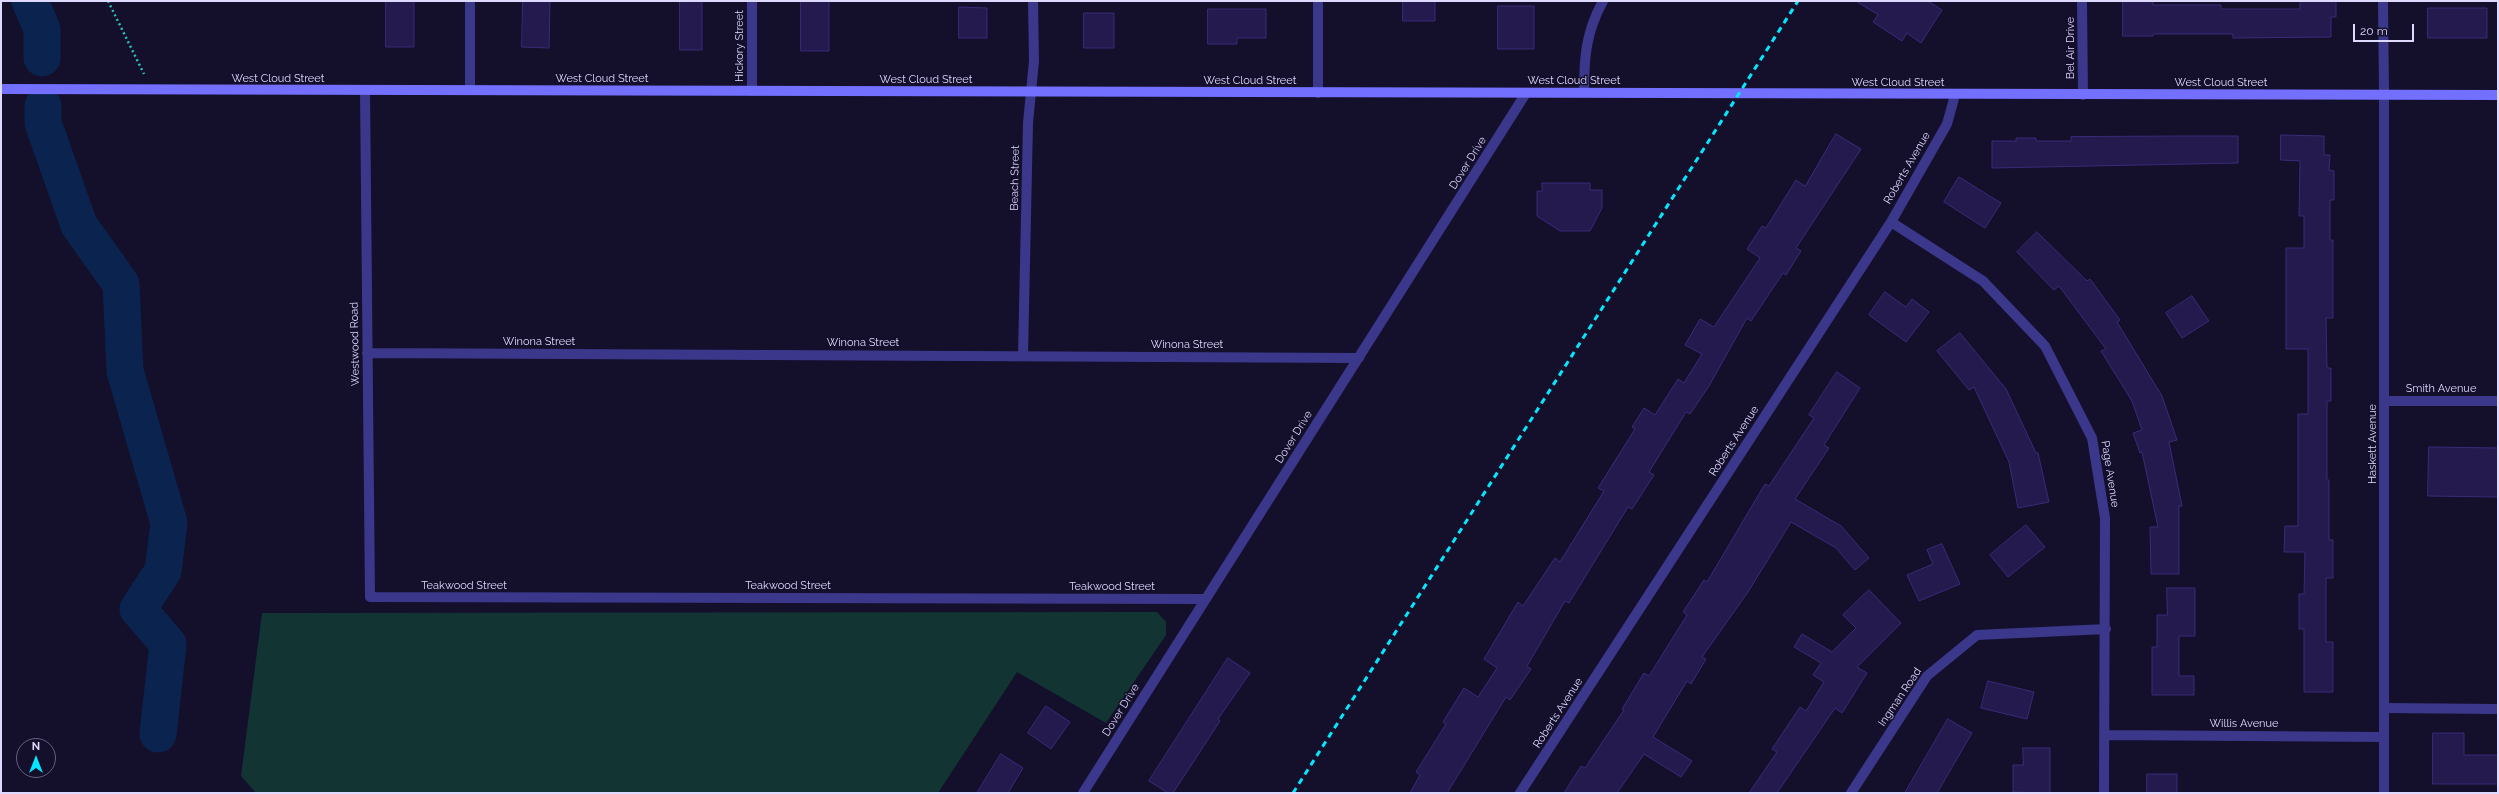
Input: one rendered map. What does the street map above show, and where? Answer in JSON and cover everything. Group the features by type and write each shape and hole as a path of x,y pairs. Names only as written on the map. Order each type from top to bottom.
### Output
{"main road":[{"name":"West Cloud Street","path":"1,89 1318,93 1584,92 1955,95 2498,95"}],"street":[{"path":"470,1 470,90"},
{"name":"Hickory Street","path":"752,1 752,91"},
{"name":"Beach Street","path":"1023,355 1028,123 1031,92 1033,1"},
{"path":"1318,1 1318,93"},
{"path":"1584,92 1584,54 1596,15 1603,1"},
{"name":"Bel Air Drive","path":"2082,1 2083,95"},
{"path":"2384,1 2384,94"},
{"name":"Westwood Road","path":"365,91 370,597"},
{"name":"Dover Drive","path":"1083,793 1526,93"},
{"name":"Haskett Avenue","path":"2384,94 2384,793"},
{"name":"Roberts Avenue","path":"1520,793 1890,222 1946,124 1955,95"},
{"name":"Page Avenue","path":"1890,222 1982,281 2045,346 2092,438 2105,518 2106,629 2104,793"},
{"name":"Winona Street","path":"367,353 1023,355 1359,358"},
{"name":"Smith Avenue","path":"2385,401 2498,401"},
{"name":"Teakwood Street","path":"370,597 1206,599"},
{"name":"Ingman Road","path":"1851,793 1927,676 1977,635 2106,629"},
{"path":"2384,708 2498,709"},
{"name":"Willis Avenue","path":"2105,735 2384,737"}],"path":[{"path":"108,1 138,66 155,90"}],"green space":[{"path":"1157,612 1166,622 1166,635 1106,723 1017,672 938,793 256,793 241,776 262,613"}],"building":[{"path":"386,1 414,1 414,47 386,47"},
{"path":"523,1 550,1 549,48 522,47"},
{"path":"680,1 702,1 702,50 680,50"},
{"path":"801,1 829,1 829,51 801,51"},
{"path":"1403,1 1435,1 1435,21 1403,21"},
{"path":"1856,1 1928,1 1942,10 1921,43 1907,33 1902,41 1873,22 1878,15"},
{"path":"2123,1 2153,1 2153,5 2221,5 2221,9 2300,9 2300,1 2336,1 2336,17 2331,17 2331,37 2233,38 2233,34 2153,34 2153,36 2123,36"},
{"path":"1498,6 1534,6 1534,49 1498,49"},
{"path":"959,7 987,8 987,38 959,38"},
{"path":"2428,8 2487,8 2487,38 2428,38"},
{"path":"1208,9 1266,9 1266,38 1237,38 1237,44 1208,44"},
{"path":"1084,13 1114,13 1114,48 1084,48"},
{"path":"1836,134 1861,149 1796,248 1801,251 1786,275 1783,273 1751,321 1747,318 1709,386 1690,414 1686,412 1649,472 1654,475 1632,509 1628,507 1569,603 1565,601 1527,666 1531,669 1510,700 1506,697 1447,793 1410,793 1420,775 1416,772 1446,724 1443,722 1464,688 1478,697 1497,668 1484,659 1518,602 1523,606 1555,558 1560,562 1604,491 1598,488 1635,429 1632,427 1644,408 1655,415 1678,379 1684,383 1702,354 1685,345 1700,319 1714,327 1760,258 1747,249 1762,226 1766,228 1796,180 1805,186"},
{"path":"2281,135 2324,136 2324,155 2330,155 2329,170 2334,171 2334,200 2330,200 2330,240 2333,240 2333,318 2326,318 2327,368 2331,368 2331,401 2327,401 2327,480 2329,480 2329,540 2333,540 2333,578 2326,578 2326,642 2333,642 2333,692 2304,692 2304,629 2299,629 2299,594 2304,594 2305,552 2284,552 2285,526 2298,526 2298,414 2308,414 2308,349 2286,349 2286,248 2304,248 2304,216 2299,216 2300,161 2281,160"},
{"path":"2238,136 2238,163 1992,168 1992,141 2016,141 2016,138 2036,138 2036,141 2071,141 2071,137"},
{"path":"1959,177 2001,203 1985,228 1944,202"},
{"path":"1542,183 1590,183 1590,190 1602,190 1602,208 1590,231 1560,231 1537,216 1537,191 1542,191"},
{"path":"2037,232 2087,281 2090,279 2120,320 2117,322 2162,396 2177,440 2169,442 2182,506 2179,506 2179,574 2151,574 2150,527 2158,527 2142,452 2140,453 2133,433 2142,430 2132,401 2101,351 2106,349 2059,286 2054,290 2017,252"},
{"path":"1885,292 1906,307 1912,299 1929,312 1906,342 1869,315"},
{"path":"2192,296 2209,321 2182,338 2166,313"},
{"path":"1960,333 2006,389 2036,453 2038,453 2049,502 2018,508 2009,462 1974,387 1969,390 1937,351"},
{"path":"1837,372 1860,388 1824,445 1829,448 1795,499 1841,526 1869,558 1855,570 1836,548 1791,522 1748,592 1702,657 1706,659 1691,684 1687,681 1653,737 1692,761 1681,777 1644,754 1617,793 1564,793 1581,766 1585,768 1624,710 1622,709 1644,673 1649,676 1687,615 1683,612 1704,580 1707,582 1765,484 1769,486 1814,418 1809,415"},
{"path":"2429,447 2498,448 2498,497 2428,496"},
{"path":"2026,525 2045,547 2008,577 1990,555"},
{"path":"1942,544 1960,584 1919,601 1907,575 1933,564 1927,550"},
{"path":"2167,588 2195,588 2195,636 2179,636 2179,676 2194,676 2194,695 2152,695 2152,647 2157,647 2157,615 2167,615"},
{"path":"1869,590 1901,623 1857,667 1867,673 1842,713 1835,708 1777,793 1749,793 1777,752 1772,749 1800,707 1806,711 1824,682 1813,675 1821,663 1794,647 1802,634 1832,652 1856,628 1843,615"},
{"path":"1228,658 1250,673 1218,719 1220,721 1173,793 1168,793 1149,781"},
{"path":"1988,681 2034,692 2027,719 1981,708"},
{"path":"1046,706 1070,722 1051,749 1028,733"},
{"path":"1948,719 1972,733 1937,793 1905,793"},
{"path":"2433,733 2464,733 2464,755 2498,755 2498,784 2433,784"},
{"path":"2023,748 2050,748 2050,793 2013,792 2013,765 2023,765"},
{"path":"1001,754 1023,768 1008,793 977,793"},
{"path":"2147,774 2177,774 2177,793 2147,793"}],"waterway":[{"path":"30,1 42,29 42,58"},
{"path":"43,106 43,123 79,225 121,284 125,371 169,523 163,571 138,609 168,644 158,734"}],"railway":[{"path":"1293,793 1798,1"}]}
